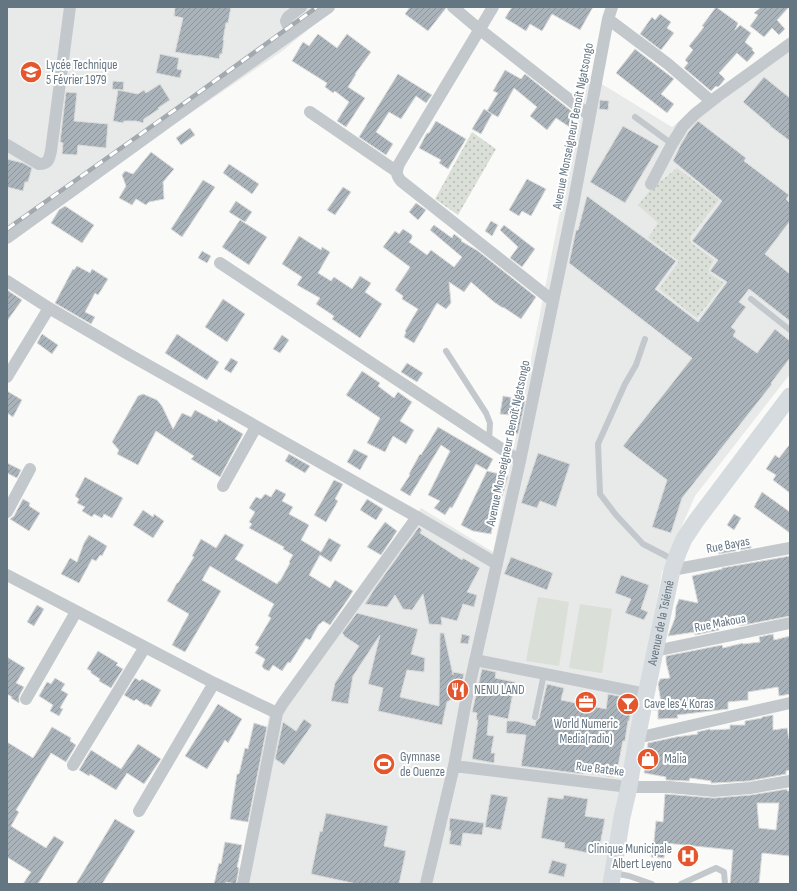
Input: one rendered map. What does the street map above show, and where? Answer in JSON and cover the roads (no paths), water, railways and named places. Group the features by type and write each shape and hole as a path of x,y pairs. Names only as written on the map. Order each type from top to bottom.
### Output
{"main road":[{"name":"Avenue de la Tsiémé","path":"612,878 622,817 630,787 637,738 673,566 684,539 696,521 790,396"}],"street":[{"path":"7,146 39,164 44,164 47,162 51,151 70,7"},
{"path":"291,33 286,21 288,17 301,7"},
{"path":"7,238 194,102 329,7"},
{"path":"453,7 479,29 590,114"},
{"path":"493,7 399,164 396,171 397,176 401,181 553,301"},
{"name":"Avenue Monseigneur Benoît Ngatsongo","path":"426,884 454,766 466,701 520,461 574,200 608,19 612,7"},
{"path":"608,19 668,64 711,101"},
{"path":"650,184 683,126 695,114 790,44"},
{"path":"310,112 396,171"},
{"path":"220,263 520,461"},
{"path":"7,281 49,308 497,564"},
{"path":"7,377 49,308"},
{"path":"223,486 256,427"},
{"path":"7,512 30,469"},
{"path":"243,884 277,713 417,517"},
{"name":"Rue Bayas","path":"673,566 790,548"},
{"path":"7,575 214,683 277,713"},
{"path":"26,699 76,612"},
{"name":"Rue Makoua","path":"655,651 790,623"},
{"path":"73,765 145,647"},
{"path":"475,660 646,694"},
{"path":"139,811 214,683"},
{"path":"637,738 790,703"},
{"name":"Rue Bateke","path":"454,766 630,787 669,787 714,791 750,788 790,781"}],"lane":[{"path":"635,117 672,144"},
{"path":"751,299 790,330"},
{"path":"645,339 636,364 625,384 598,444 600,494 616,515 643,544 673,566"},
{"path":"446,351 486,413 490,423 489,441"},
{"path":"535,716 544,674"},
{"path":"681,884 716,868 724,872 726,880 725,884"},
{"path":"612,878 629,876 652,884"}],"railway":[{"path":"7,229 317,7"}],"place":[{"name":"Lycée Technique 5 Février 1979","path":"31,72"},
{"name":"NENU LAND","path":"458,690"},
{"name":"World Numeric Media(radio)","path":"586,702"},
{"name":"Cave les 4 Koras","path":"628,704"},
{"name":"Malia","path":"648,759"},
{"name":"Gymnase de Ouenze","path":"384,764"},
{"name":"Clinique Municipale Albert Leyeno","path":"688,856"}]}
